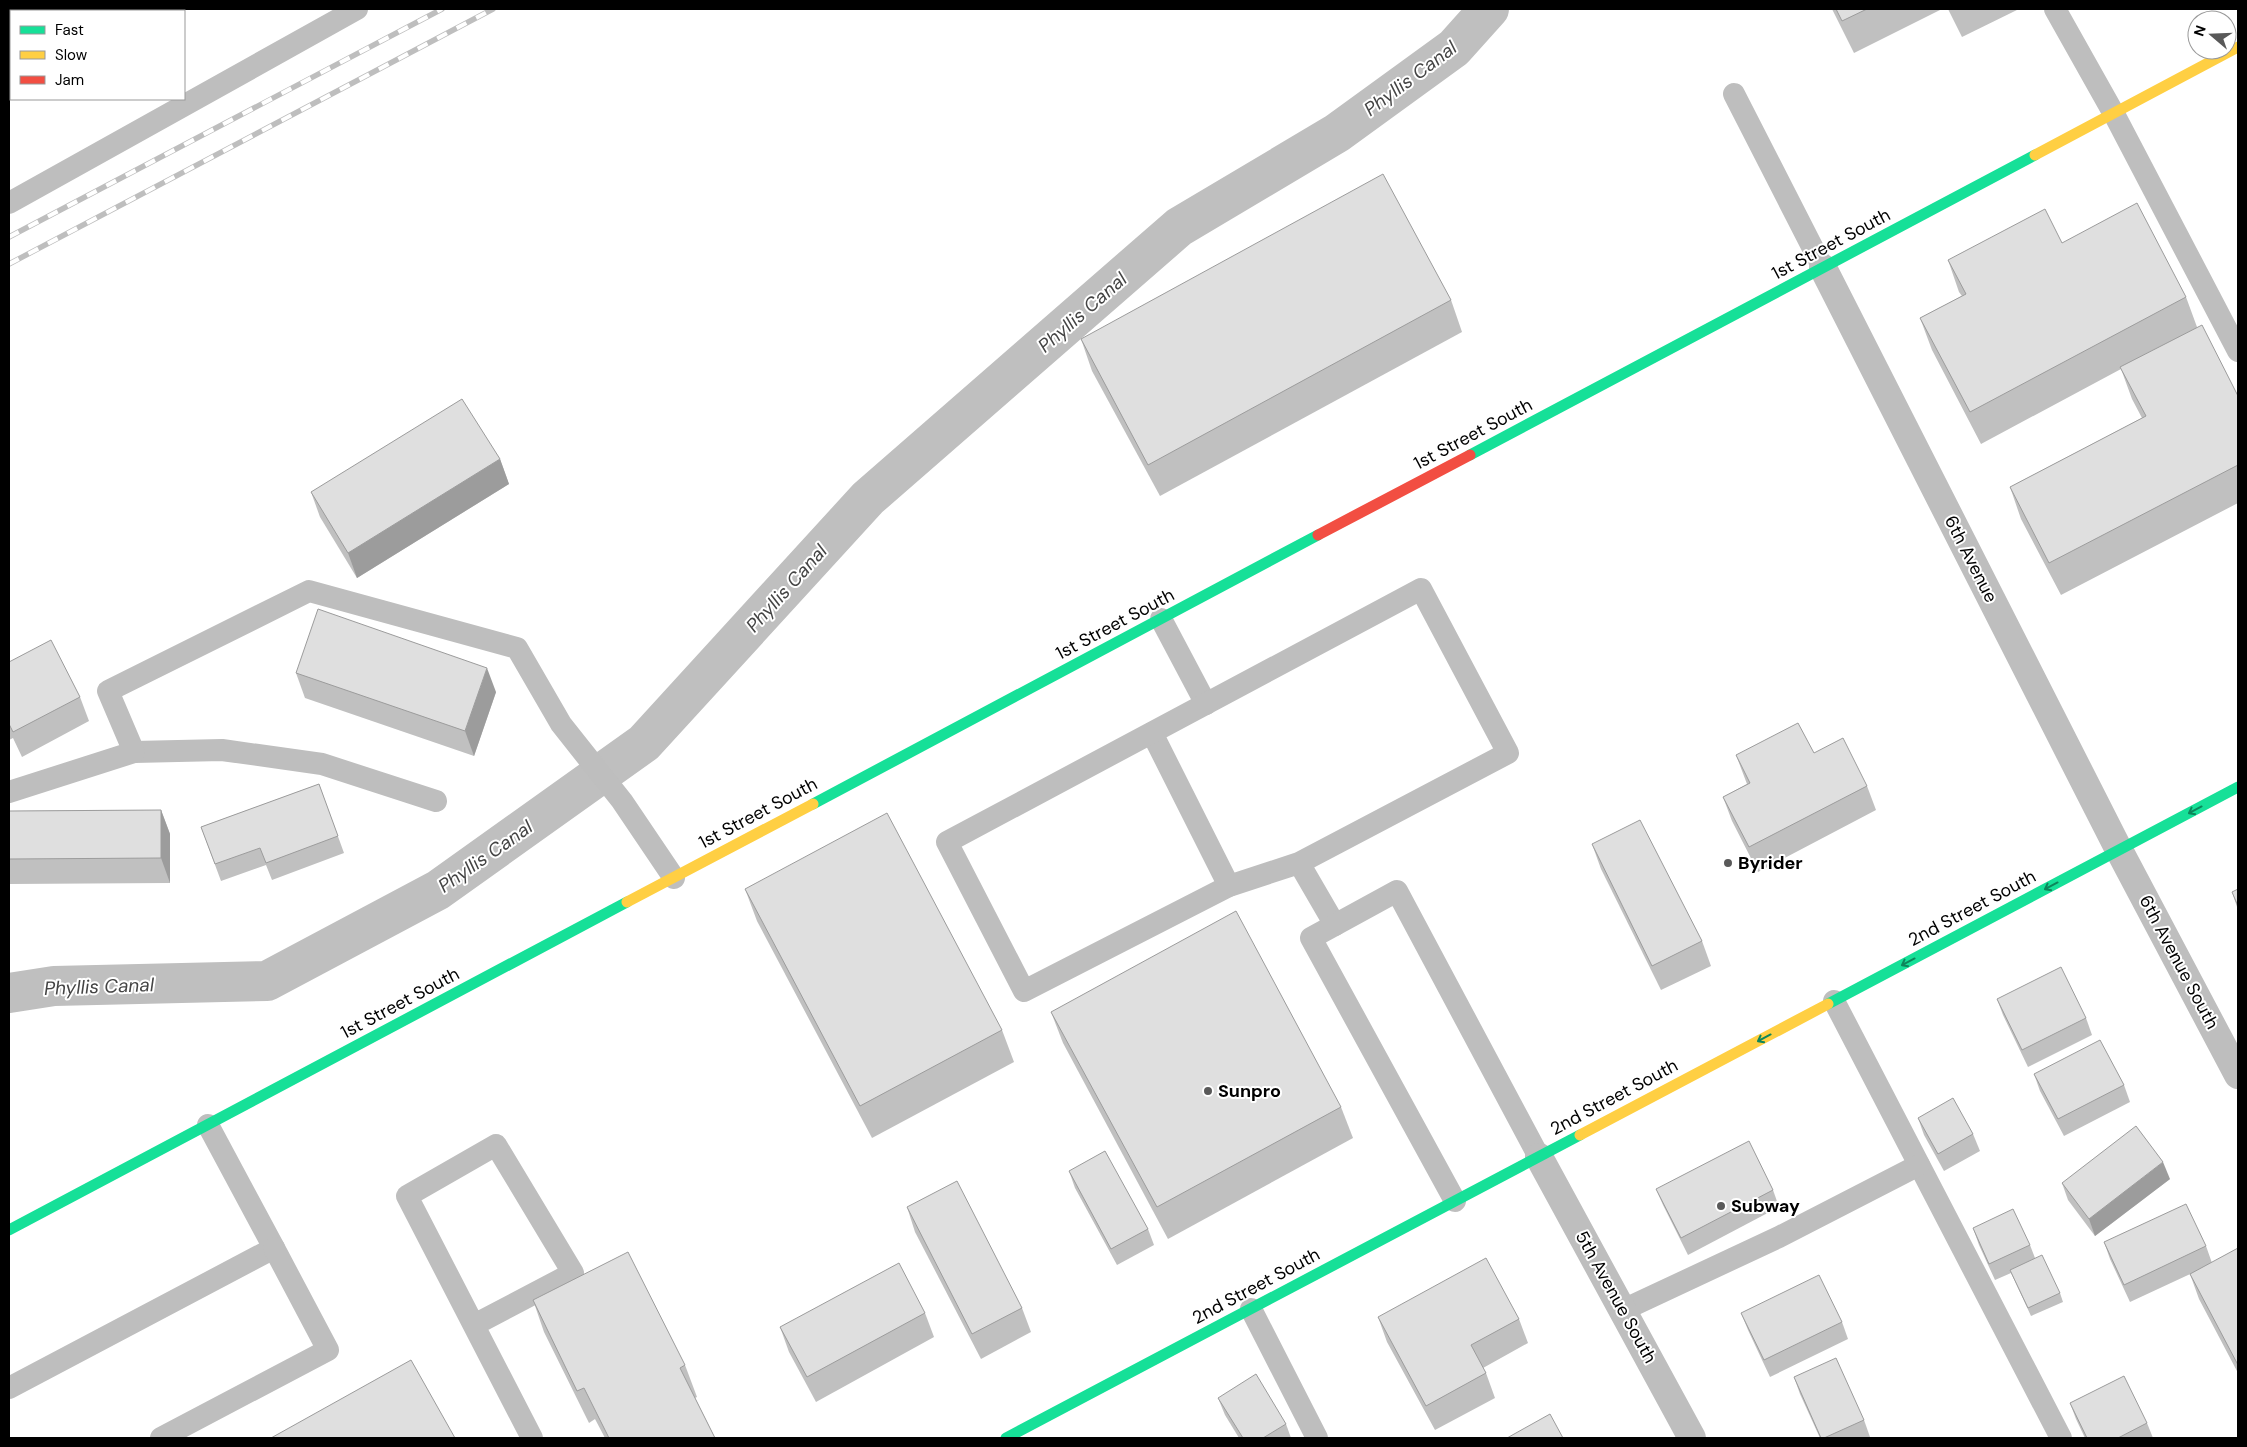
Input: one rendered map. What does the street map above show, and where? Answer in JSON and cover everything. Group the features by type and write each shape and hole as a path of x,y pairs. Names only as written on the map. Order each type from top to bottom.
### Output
{"street":[{"name":"1st Street South","path":"9,1230 2238,47"},
{"name":"6th Avenue","path":"1823,268 2119,850"},
{"name":"2nd Street South","path":"1006,1438 2238,787"},
{"name":"6th Avenue South","path":"2119,850 2238,1075"},
{"name":"5th Avenue South","path":"1539,1157 1692,1438"}],"lane":[{"path":"9,203 357,9"},
{"path":"2055,9 2114,114 2238,351"},
{"path":"1734,94 1823,268"},
{"path":"1422,589 1508,753 1299,863 1230,886 1024,991 947,842 1152,733 1422,589"},
{"path":"134,752 108,690 309,592 517,648 561,724 622,801 674,878"},
{"path":"1161,619 1206,704"},
{"path":"1152,733 1230,886"},
{"path":"9,792 134,752 222,750 322,764 436,801"},
{"path":"1299,863 1335,925"},
{"path":"1455,1201 1311,938 1397,891 1539,1157"},
{"path":"1834,1001 2062,1438"},
{"path":"161,1438 328,1350 208,1125"},
{"path":"474,1325 573,1273 496,1145 407,1196 532,1438"},
{"path":"1623,1310 1779,1237 1919,1164"},
{"path":"9,1388 274,1248"},
{"path":"1251,1309 1316,1438"}],"building":[{"path":"1836,9 1867,9 1842,21"},
{"path":"1383,174 1451,300 1148,465 1081,339"},
{"path":"2137,203 2186,297 1970,412 1920,318 1966,294 1948,260 2045,209 2062,243"},
{"path":"2202,325 2238,396 2238,465 2049,563 2010,487 2146,416 2120,367"},
{"path":"462,399 500,459 348,553 311,492"},
{"path":"318,609 487,668 465,731 296,673"},
{"path":"51,640 80,697 13,732 9,724 9,662"},
{"path":"1798,723 1814,753 1843,738 1867,786 1749,847 1723,797 1750,783 1736,755"},
{"path":"319,784 338,836 266,863 260,848 215,864 201,827"},
{"path":"161,810 161,858 9,859 9,811"},
{"path":"887,813 1002,1030 860,1106 745,889"},
{"path":"1640,820 1702,941 1652,966 1592,844"},
{"path":"2238,889 2238,906 2232,892"},
{"name":"Sunpro","path":"1236,911 1341,1107 1157,1207 1051,1012"},
{"path":"2061,967 2086,1018 2022,1050 1997,999"},
{"path":"2100,1040 2124,1085 2058,1119 2034,1074"},
{"path":"1953,1098 1973,1134 1938,1154 1918,1118"},
{"path":"2136,1126 2163,1162 2089,1219 2062,1183"},
{"name":"Subway","path":"1749,1141 1773,1190 1681,1238 1656,1189"},
{"path":"1105,1151 1148,1229 1111,1249 1069,1171"},
{"path":"957,1181 1022,1308 972,1334 907,1207"},
{"path":"2186,1204 2206,1246 2124,1285 2104,1242"},
{"path":"2013,1209 2030,1245 1989,1264 1973,1228"},
{"path":"2238,1248 2238,1365 2190,1274"},
{"path":"628,1252 685,1365 680,1368 715,1438 609,1438 584,1388 577,1391 533,1300"},
{"path":"2042,1255 2060,1293 2028,1308 2010,1270"},
{"path":"1486,1258 1519,1319 1471,1345 1486,1373 1426,1406 1378,1317"},
{"path":"899,1263 925,1313 807,1377 780,1327"},
{"path":"1819,1275 1842,1322 1764,1360 1741,1313"},
{"path":"1836,1358 1864,1420 1821,1438 1794,1377"},
{"path":"411,1360 455,1438 271,1438"},
{"path":"1256,1374 1286,1424 1263,1438 1243,1438 1218,1398"},
{"path":"2124,1376 2147,1423 2118,1438 2087,1438 2070,1403"},
{"path":"1550,1414 1563,1438 1507,1438"}],"waterway":[{"name":"Phyllis Canal","path":"9,993 54,986 267,981 438,890 644,743 868,498 1179,227 1337,133 1454,48 1489,9"}],"railway":[{"path":"9,237 442,9"},
{"path":"9,264 493,9"}],"traffic: fast":[{"path":"1470,455 2035,155"},
{"path":"813,804 1318,535"},
{"path":"1828,1004 2238,787"},
{"path":"9,1230 627,902"},
{"path":"1006,1438 1580,1135"}],"traffic: slow":[{"path":"2035,155 2238,47"},
{"path":"627,902 813,804"},
{"path":"1580,1135 1828,1004"}],"traffic: jam":[{"path":"1318,535 1470,455"}],"place":[{"name":"Byrider","path":"1728,863"},
{"name":"Sunpro","path":"1208,1091"},
{"name":"Subway","path":"1721,1206"}]}
